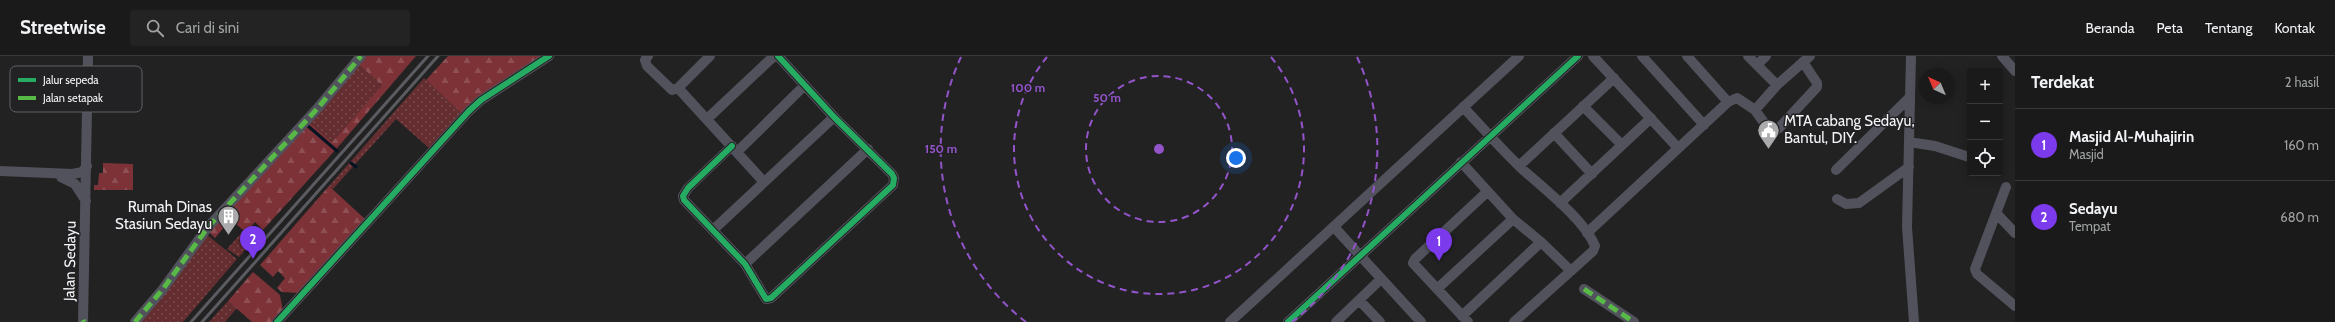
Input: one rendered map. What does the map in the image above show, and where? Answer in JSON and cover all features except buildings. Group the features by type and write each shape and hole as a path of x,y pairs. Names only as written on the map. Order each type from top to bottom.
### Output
{"street":[{"name":"Jalan Sedayu","path":"88,56 88,66"},
{"path":"135,322 163,289 208,228 317,109 361,56"},
{"path":"277,322 469,111 481,100 550,56"},
{"path":"648,56 645,60 646,66 670,90 678,88 710,56"},
{"path":"707,119 774,56"},
{"path":"778,56 805,85 834,117 868,149 894,178 893,185 771,298 766,299 763,297 745,264 684,200 683,196 688,188 735,149 805,85"},
{"path":"1230,322 1518,56"},
{"path":"1288,322 1578,56"},
{"path":"1593,56 1678,148"},
{"path":"1642,56 1704,125"},
{"path":"1687,56 1728,102"},
{"path":"1748,56 1777,85"},
{"path":"1757,65 1766,56"},
{"path":"1911,56 1907,227 1914,322"},
{"path":"2002,56 2015,70"},
{"path":"1587,233 1728,102 1737,98 1755,110 1770,131 1775,131 1779,128 1817,86 1807,59 1777,85 1755,110"},
{"path":"1519,166 1614,78"},
{"path":"678,88 764,182"},
{"path":"1836,170 1910,97"},
{"path":"1583,106 1622,145"},
{"path":"1463,107 1519,166 1560,203 1587,233 1595,248 1514,322"},
{"name":"Jalan Sedayu","path":"83,321 87,112"},
{"path":"713,230 834,117"},
{"path":"1560,203 1651,118"},
{"path":"1554,133 1592,174"},
{"path":"1909,142 1935,146 1967,156"},
{"path":"745,264 868,149"},
{"path":"1461,162 1513,219 1541,242 1570,271"},
{"path":"0,171 54,174 78,173 87,166"},
{"path":"1837,199 1846,204 1858,203 1909,167"},
{"path":"54,174 75,184 86,201"},
{"path":"2006,187 1975,269 1977,274 2015,306"},
{"path":"1487,192 1414,260 1414,265 1465,319 1541,242"},
{"path":"1996,213 2015,233"},
{"path":"1436,289 1513,219"},
{"path":"1334,227 1421,322"},
{"path":"1337,322 1381,279"},
{"path":"1584,289 1634,322"},
{"path":"2007,298 2015,291"},
{"path":"1359,300 1380,322"}],"shaded area":[{"path":"359,65 382,85 332,142 309,122"},
{"path":"424,78 461,113 429,148 396,119 333,189 329,186"},
{"path":"243,231 246,233 239,241 247,248 239,257 227,249"},
{"path":"206,234 237,259 183,322 138,322"},
{"path":"228,301 237,308 225,322 209,322"}],"green space":[{"path":"366,56 416,56 338,147 263,230 255,222 246,233 231,219 215,238 208,231 309,122 332,142 382,85 359,65"},
{"path":"448,56 543,56 461,113 426,80"},
{"path":"103,163 133,164 133,190 94,190 94,185 98,185 99,173 103,173"},
{"path":"329,186 365,219 299,293 282,292 277,288 285,278 278,271 273,277 260,265"},
{"path":"253,272 280,295 283,311 272,322 252,322 228,301"}],"waterway":[{"path":"308,126 337,151"},
{"path":"351,163 356,167"}],"railway":[{"path":"191,322 428,56"},
{"path":"202,322 438,56"}],"marked path":[{"path":"135,322 163,289 208,227 317,109 361,56"},
{"path":"1584,289 1634,322"}],"cycle path":[{"path":"277,322 469,111 481,100 549,56"},
{"path":"732,146 688,188 683,196 684,200 745,264 766,299 771,298 893,185 894,178 892,174 834,117 778,56"},
{"path":"1288,322 1578,56"}],"place":[{"name":"MTA cabang Sedayu, Bantul, DIY.","path":"1769,150"},
{"name":"Rumah Dinas Stasiun Sedayu","path":"228,236"},
{"name":"Sedayu","path":"253,259"},
{"name":"Masjid Al-Muhajirin","path":"1439,261"}]}
